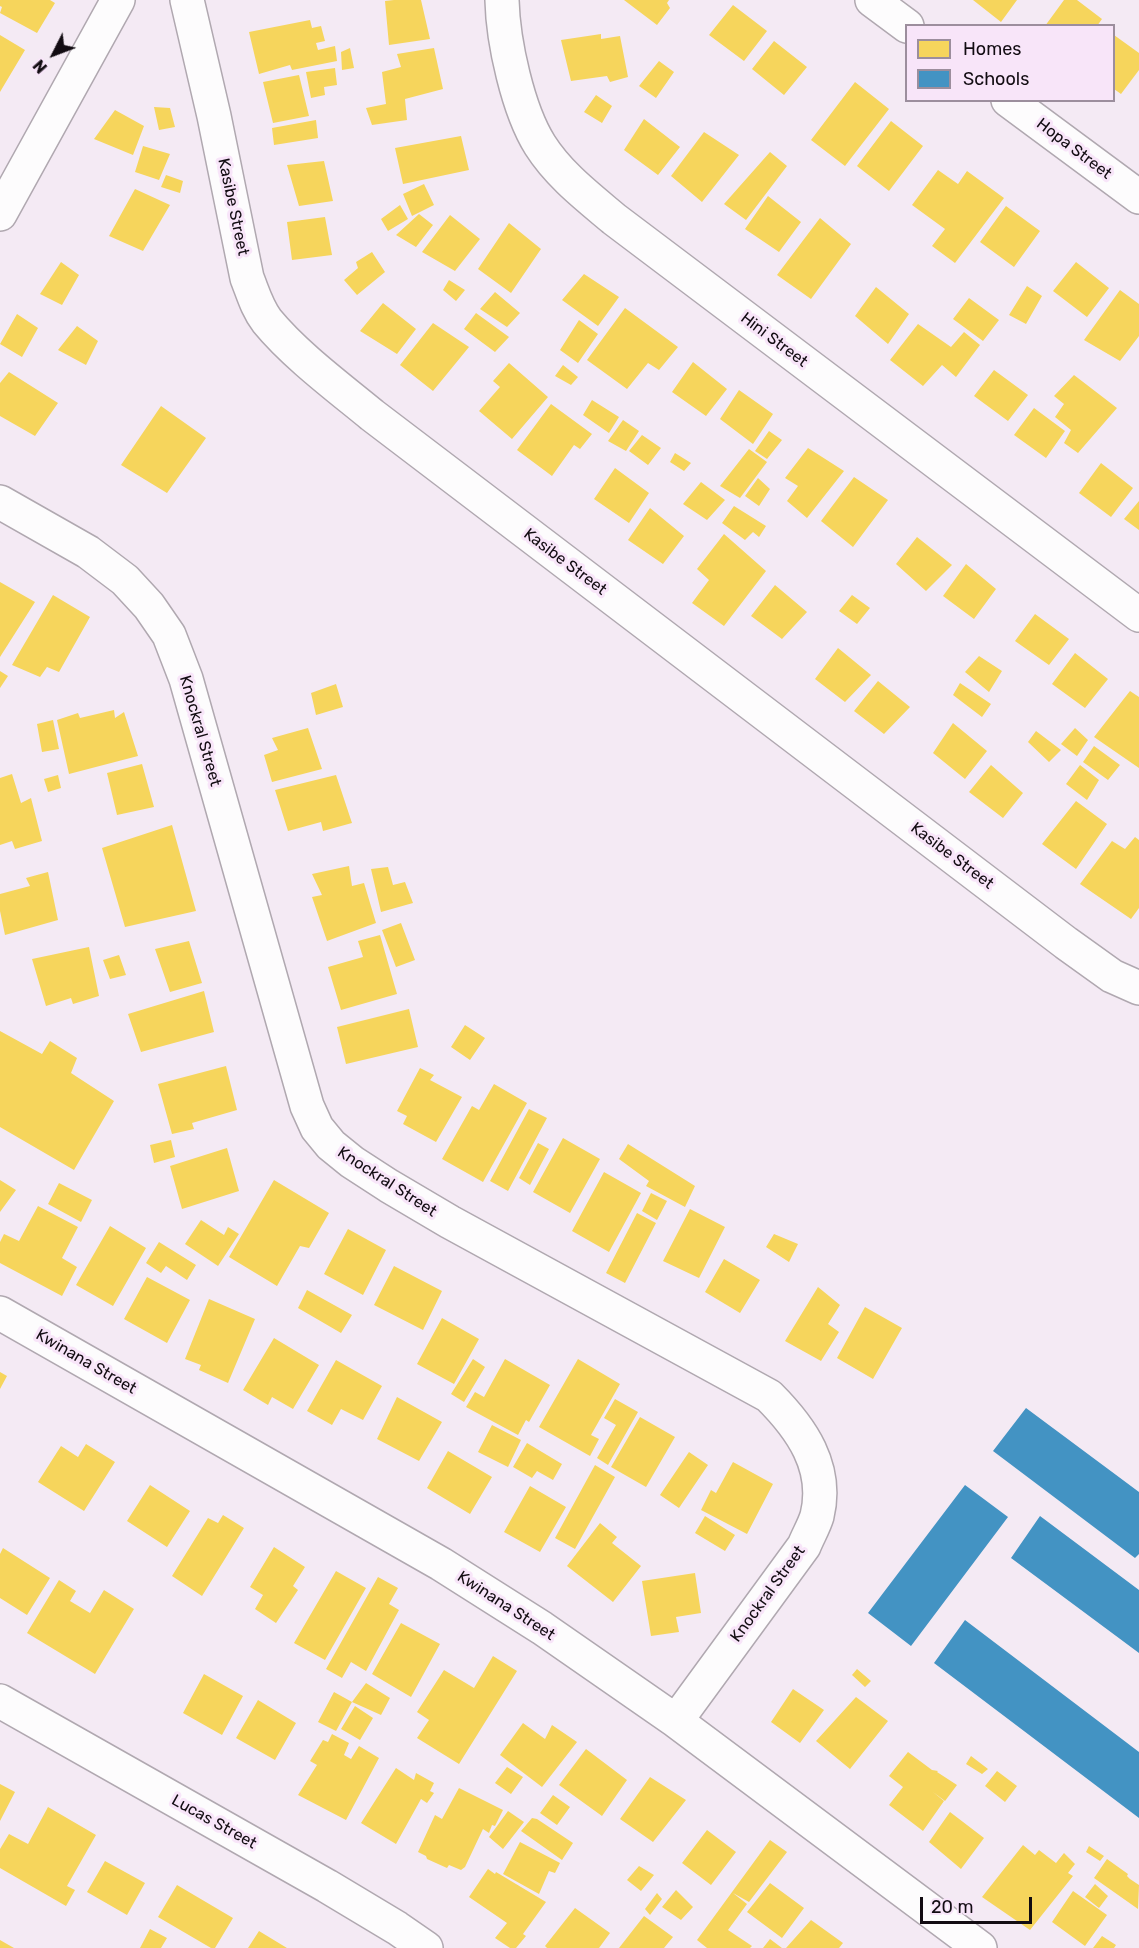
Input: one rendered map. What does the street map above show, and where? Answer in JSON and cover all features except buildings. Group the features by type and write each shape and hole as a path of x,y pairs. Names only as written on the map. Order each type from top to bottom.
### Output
{"street":[{"path":"0,214 118,0"},
{"name":"Kasibe Street","path":"188,0 248,278 256,303 267,321 283,338 372,415 1066,943 1112,976 1139,988"},
{"name":"Hini Street","path":"502,0 510,56 522,111 540,146 569,180 614,219 1139,615"},
{"path":"872,0 905,25"},
{"name":"Hopa Street","path":"1011,102 1137,191"},
{"name":"Knockral Street","path":"0,502 88,552 125,580 149,606 169,635 186,679 307,1106 317,1128 331,1145 352,1162 450,1222 769,1396 804,1437 815,1462 819,1488 817,1515 804,1546 676,1721"},
{"name":"Kwinana Street","path":"0,1313 441,1564 542,1628 676,1721 980,1948"},
{"name":"Lucas Street","path":"0,1701 327,1886 426,1948"}]}
